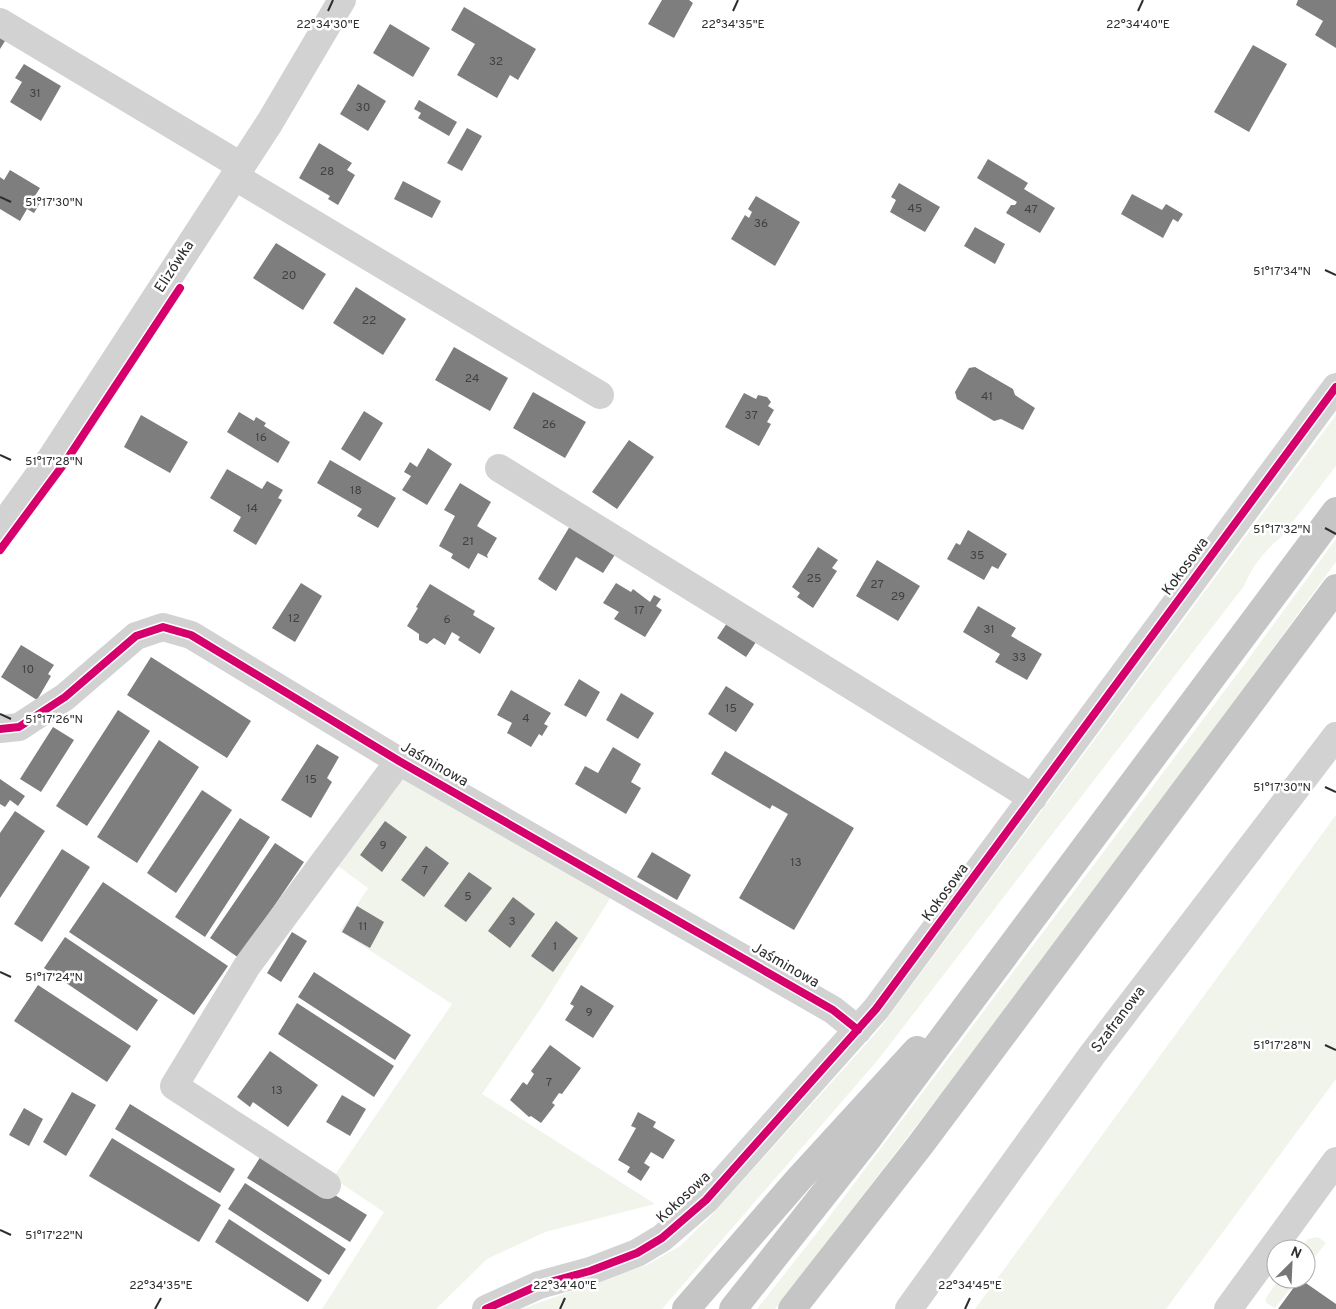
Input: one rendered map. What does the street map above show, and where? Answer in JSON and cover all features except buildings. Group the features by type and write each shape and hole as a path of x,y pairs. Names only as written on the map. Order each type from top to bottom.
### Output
{"main road":[{"path":"733,1309 869,1137 1336,511"},
{"path":"792,1309 922,1144 1336,588"},
{"path":"686,1309 906,1060 970,1003"}],"street":[{"name":"Elizówka","path":"0,530 52,457 270,122 331,4"},
{"path":"0,22 600,395"},
{"name":"Kokosowa","path":"486,1309 539,1285 623,1258 662,1238 706,1200 858,1030 906,970 1336,387"},
{"path":"499,468 1033,798"},
{"name":"Jaśminowa","path":"0,729 19,726 65,697 136,636 163,627 191,635 399,761 833,1010 858,1030"},
{"name":"Szafranowa","path":"909,1309 1092,1055 1336,736"},
{"path":"327,1185 174,1086 247,966 399,761"},
{"path":"1228,1309 1334,1169"}],"shaded area":[{"path":"1336,415 1336,466 1281,537 1260,559 1244,586 877,1061 662,1309 521,1309 647,1265 680,1246 708,1219 877,1032"},
{"path":"1336,539 1336,562 1041,964 775,1309 757,1309 823,1225 1241,669"},
{"path":"399,761 618,886 541,1008 482,1094 655,1204 545,1232 487,1259 436,1309 322,1309 384,1212 333,1178 452,1004 340,931 368,888 327,858"},
{"path":"1336,815 1336,1079 1166,1309 975,1309"},
{"path":"1318,1237 1326,1243 1316,1256 1316,1239 1308,1239"},
{"path":"1272,1289 1290,1289 1275,1308 1266,1303 1266,1298"}],"cycle path":[{"path":"0,550 66,461 180,288"},
{"path":"486,1309 539,1285 590,1271 637,1253 662,1238 706,1200 876,1009 1336,387"},
{"path":"0,729 19,727 65,697 136,636 163,627 191,635 399,761 833,1010 858,1030"}]}
